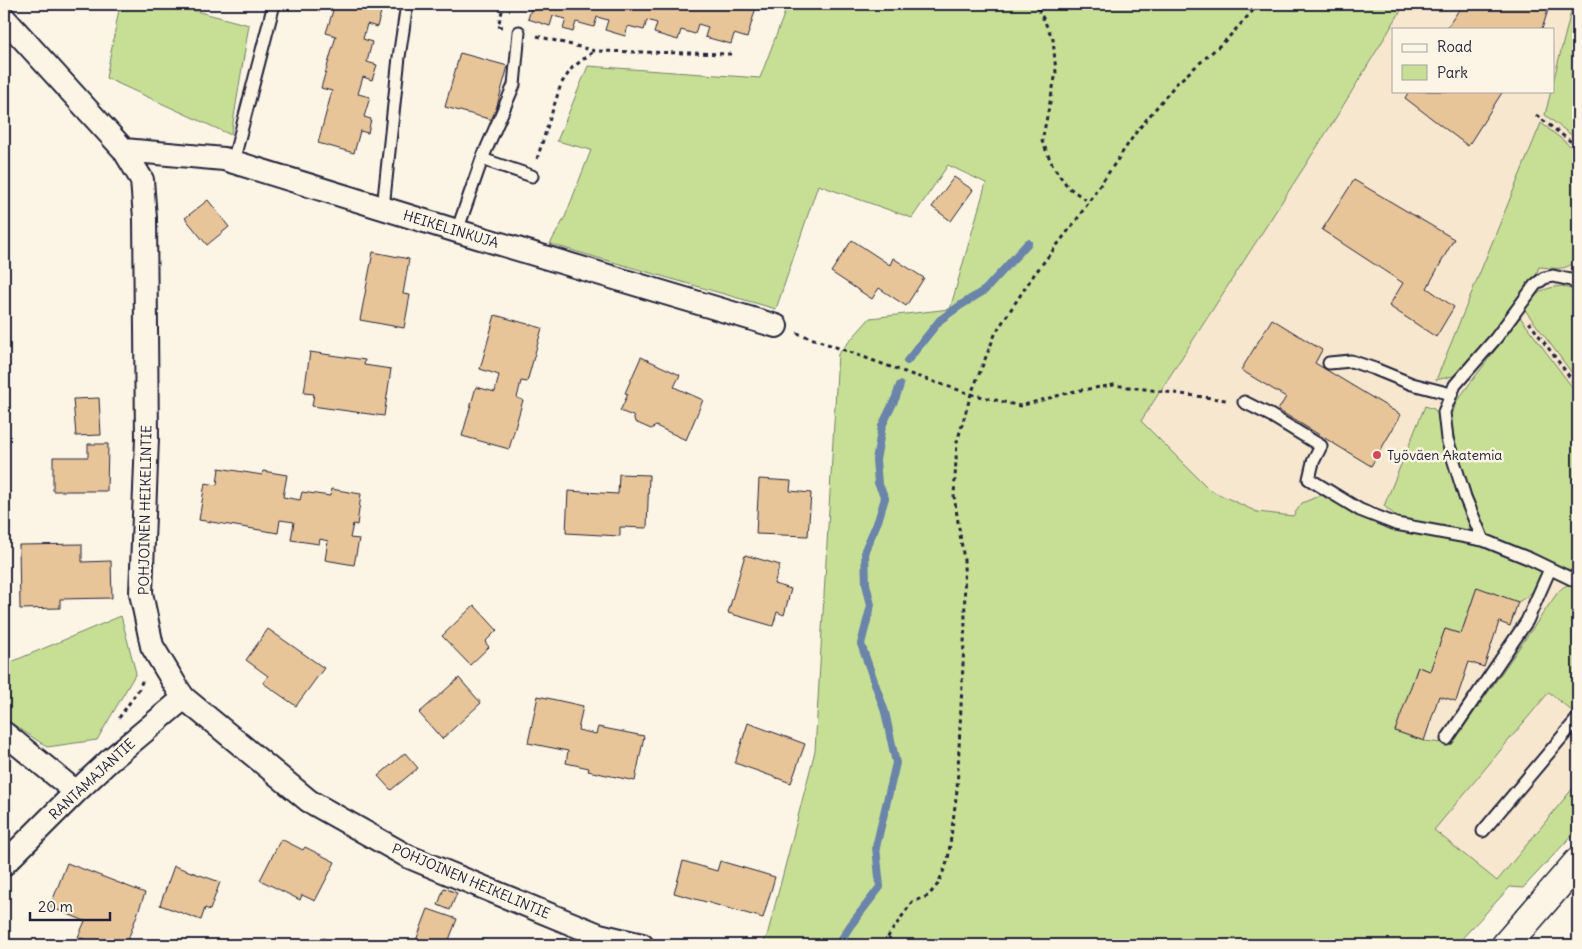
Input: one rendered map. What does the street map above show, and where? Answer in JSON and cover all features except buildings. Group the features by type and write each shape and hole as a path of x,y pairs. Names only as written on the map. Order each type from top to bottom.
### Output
{"street":[{"name":"POHJOINEN HEIKELINTIE","path":"4,18 124,150 142,180 145,218 147,438 141,593 154,650 184,698 309,801 407,856 599,935 642,945"},
{"name":"HEIKELINKUJA","path":"124,150 224,159 776,326"},
{"name":"RANTAMAJANTIE","path":"4,864 109,761 184,698"},
{"path":"4,732 76,792"},
{"path":"1506,945 1578,862"}],"lane":[{"path":"233,162 274,4"},
{"path":"383,208 399,57 407,4"},
{"path":"457,231 482,159 514,85 519,32"},
{"path":"482,159 532,176"},
{"path":"1483,540 1465,497 1447,439 1444,412 1455,385 1496,338 1535,285 1544,278 1553,276 1571,280 1578,285"},
{"path":"1329,363 1351,361 1375,368 1412,384 1451,394"},
{"path":"1244,402 1270,415 1321,446 1312,462 1309,478 1360,510 1396,524 1483,540 1578,582"},
{"path":"1447,739 1527,621 1550,569"},
{"path":"1483,830 1578,718"}],"path":[{"path":"504,4 498,26 595,51 732,54"},
{"path":"1032,4 1038,8 1053,39 1056,73 1042,142 1053,166 1068,187 1089,202"},
{"path":"885,945 888,935 912,902 928,896 938,884 948,860 958,790 965,622 964,560 954,496 957,442 971,394 996,332 1033,276 1076,222 1137,131 1176,84 1227,39 1259,4"},
{"path":"532,176 561,84 572,68 595,51"},
{"path":"1536,115 1578,147"},
{"path":"1518,308 1578,388"},
{"path":"776,326 913,375 971,394 1020,406 1075,391 1114,385 1244,402"},
{"path":"118,719 139,689 154,650"}],"shaded area":[{"name":"Työväen Akatemia","path":"1405,4 1578,4 1578,809 1497,881 1434,830 1293,516 1257,512 1210,490 1141,421 1335,119"}],"green space":[{"path":"120,4 169,4 249,25 231,135 106,78"},
{"path":"788,4 1405,4 1335,119 1141,421 1210,490 1257,512 1293,516 1302,503 1321,495 1384,527 1481,542 1543,571 1540,581 1534,590 1518,602 1477,588 1461,634 1445,629 1430,671 1418,667 1396,731 1424,741 1452,744 1558,592 1567,585 1578,586 1578,705 1573,712 1549,692 1434,830 1497,881 1578,782 1578,829 1523,888 1510,887 1456,945 762,945 767,936 815,751 838,354 870,318 950,309 986,183 948,165 912,218 818,185 776,309 550,244 565,217 591,150 557,141 588,66 760,78"},
{"path":"1573,4 1578,4 1578,140 1545,115 1551,92 1554,92 1554,78"},
{"path":"1541,123 1578,152 1578,259 1564,268 1539,267 1534,280 1472,360 1453,376 1436,380"},
{"path":"1562,286 1578,292 1578,381 1525,310 1540,292 1548,288"},
{"path":"1520,317 1578,395 1578,572 1557,566 1486,538 1456,448 1451,419 1456,402"},
{"path":"1425,406 1434,409 1440,416 1478,536 1403,522 1384,506"},
{"path":"121,616 136,673 97,740 47,747 4,718 4,665"}],"waterway":[{"path":"907,361 940,320 985,290 1028,243"},
{"path":"838,945 880,887 876,847 896,763 885,712 861,644 871,605 866,584 865,550 878,521 885,498 878,483 876,460 882,426 900,385"}],"place":[{"name":"Työväen Akatemia","path":"1377,455"}]}
